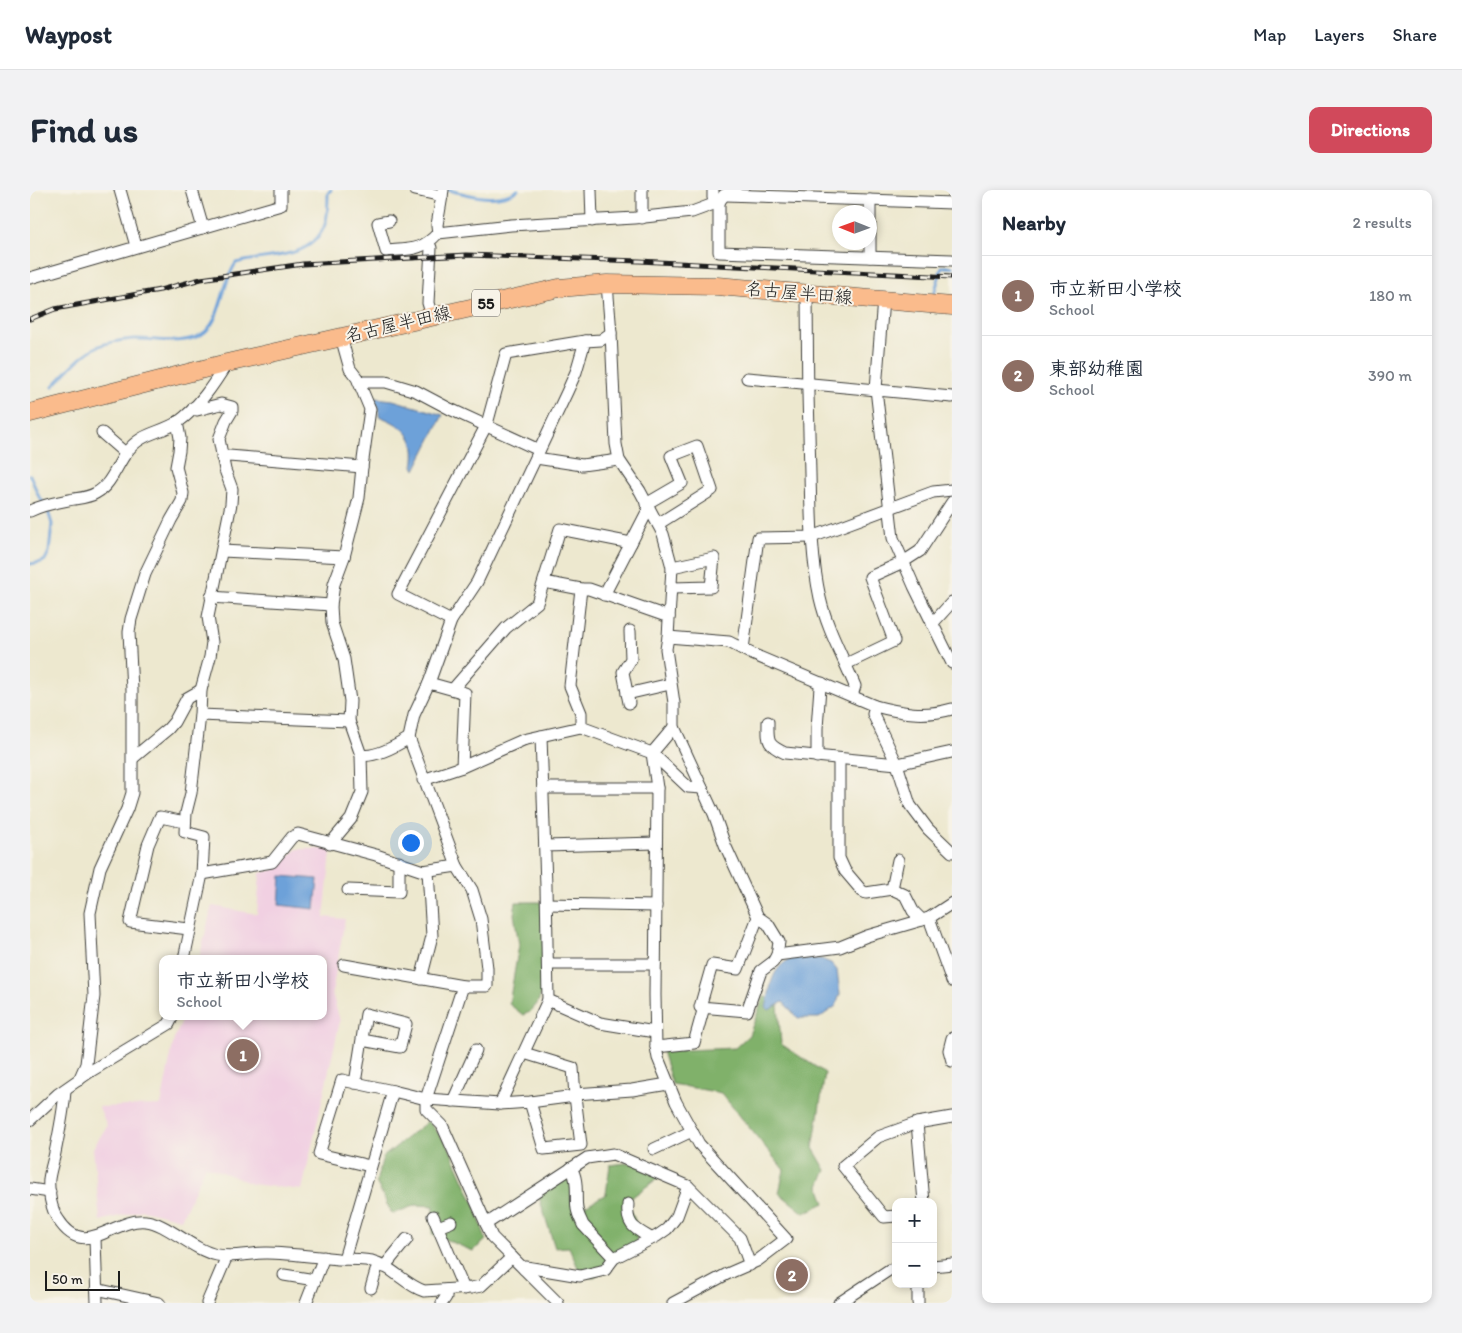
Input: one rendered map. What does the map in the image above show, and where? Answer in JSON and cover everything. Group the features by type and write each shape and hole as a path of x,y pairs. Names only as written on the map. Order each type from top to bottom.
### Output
{"main road":[{"name":"名古屋半田線","path":"30,413 227,363 559,288 607,284 716,286 952,306"}],"street":[{"path":"120,190 136,246"},
{"path":"192,190 204,228"},
{"path":"30,278 281,205 281,190"},
{"path":"415,190 443,193 437,225 438,232"},
{"path":"591,190 592,221"},
{"path":"642,190 642,218"},
{"path":"713,190 713,198 721,199 870,200 952,203"},
{"path":"389,221 378,223 386,251 412,249 429,243 438,232 510,225 642,218 692,212 721,199 735,190"},
{"path":"721,199 719,252 952,260"},
{"path":"870,200 870,258"},
{"path":"429,243 431,248 428,304 432,316"},
{"path":"607,284 614,417 619,460 640,491 663,534 672,567 672,588 666,650 674,703 674,727 758,917 768,924 779,942 777,955 773,962 760,971 747,1011 700,1007 712,966 760,971"},
{"path":"807,294 807,382 812,538 820,599 834,638 855,686 852,696"},
{"path":"883,299 876,389 893,538 952,663"},
{"path":"451,621 398,594 487,424 506,354 601,340 611,333"},
{"path":"330,844 351,820 362,792 361,755 350,721 349,693 344,659 332,623 331,605 334,584 344,557 359,498 370,410 348,364 341,337"},
{"path":"344,965 463,986 487,986 487,968 481,919 472,890 456,866 409,738 414,715 429,683 451,621 477,582 576,372 585,342"},
{"path":"30,511 46,504 95,494 107,483 125,454 147,434 177,422 194,406 216,382 227,363"},
{"path":"747,378 952,396"},
{"path":"358,382 386,382 416,391 450,409 487,424 538,454 582,465 619,460"},
{"path":"185,955 202,874 204,837 185,832 186,822 200,715 201,690 212,642 208,617 231,504 232,490 222,458 219,439 221,430 232,411 232,407 221,404 211,405 198,410 194,406"},
{"path":"79,1080 86,1064 94,996 90,914 100,868 131,798 134,758 128,632 130,619 146,574 182,501 183,493 176,468 179,444 177,422"},
{"path":"102,433 125,454"},
{"path":"604,595 648,506 682,483 671,456 697,446 712,490 658,524"},
{"path":"222,458 229,456 362,467"},
{"path":"743,650 758,538 812,538 933,492 952,490"},
{"path":"846,664 894,641 870,577 903,562 920,551 952,502"},
{"path":"453,689 506,628 538,603 560,529 631,543"},
{"path":"222,551 344,557"},
{"path":"672,567 714,558 711,587 672,588"},
{"path":"544,582 589,589 669,617"},
{"path":"581,589 570,686 581,714 581,727"},
{"path":"211,597 331,605"},
{"path":"932,624 952,602"},
{"path":"630,632 630,659 623,672 628,698 670,684"},
{"path":"668,637 729,642 743,650 875,706 895,712 916,714 952,709"},
{"path":"429,683 465,693 462,767"},
{"path":"817,756 817,728 820,687 822,683"},
{"path":"134,758 168,729 188,698 201,690"},
{"path":"875,706 873,714 897,764 910,806 928,829 952,852"},
{"path":"200,715 350,721"},
{"path":"768,722 768,741 773,747 785,753 897,764 952,752"},
{"path":"424,780 462,767 523,740 581,727 652,753 688,787 702,788"},
{"path":"673,1303 692,1298 727,1274 750,1265 786,1239 699,1144 668,1084 661,1068 656,1047 657,788 652,753 674,727"},
{"path":"500,1104 548,1000 542,736"},
{"path":"361,755 368,756 409,738"},
{"path":"839,759 840,863 862,891 866,893 892,890 905,895 913,911 925,919 952,981"},
{"path":"543,788 657,788"},
{"path":"186,822 160,817 148,845 130,922 189,929"},
{"path":"202,874 272,862 292,837 298,834 428,871 456,866"},
{"path":"545,846 656,843"},
{"path":"892,890 898,860"},
{"path":"348,890 399,892 399,862"},
{"path":"421,979 432,936 428,871"},
{"path":"777,955 840,947 867,936 925,919 952,903"},
{"path":"547,904 656,906"},
{"path":"738,969 758,917"},
{"path":"548,964 655,964"},
{"path":"463,986 426,1099 426,1108 442,1125 492,1237 558,1303"},
{"path":"548,1000 600,1023 655,1032"},
{"path":"656,1047 694,1043 704,1007"},
{"path":"30,1120 79,1080 137,1042 169,1024 171,1020"},
{"path":"952,1038 949,1050 952,1061"},
{"path":"355,1082 362,1040"},
{"path":"453,1101 476,1050"},
{"path":"524,1053 573,1068 582,1145 544,1149 530,1102"},
{"path":"370,1166 319,1154 342,1080 426,1099 500,1104 632,1090 668,1084"},
{"path":"65,1090 64,1105 48,1180 52,1206 57,1218 64,1228 79,1237 95,1238 129,1223 145,1220 158,1224 200,1249 226,1256 265,1253 372,1261 400,1276 417,1289 424,1291 464,1289 481,1286 512,1257"},
{"path":"344,1259 370,1166 394,1091"},
{"path":"892,1216 884,1217 843,1166 878,1137 917,1123 952,1117"},
{"path":"917,1123 924,1198"},
{"path":"654,1149 692,1131"},
{"path":"486,1224 587,1158 613,1154 688,1186 740,1238 750,1265"},
{"path":"571,1168 576,1185 577,1210 583,1225 614,1258"},
{"path":"524,1269 526,1267 580,1276 605,1270 614,1258 651,1239 673,1222 688,1186"},
{"path":"30,1189 50,1192"},
{"path":"628,1204 628,1220 633,1227 651,1239"},
{"path":"451,1222 436,1222 464,1289"},
{"path":"95,1238 97,1303"},
{"path":"372,1288 381,1265 407,1239"},
{"path":"207,1303 226,1256"},
{"path":"306,1303 324,1257"},
{"path":"937,1266 952,1264"},
{"path":"839,1303 855,1297 892,1270"},
{"path":"284,1275 315,1280"},
{"path":"918,1288 918,1303"},
{"path":"96,1289 159,1303"},
{"path":"442,1303 446,1296 446,1290"}],"shaded area":[{"path":"297,849 328,849 331,853 324,917 345,919 332,993 340,1021 302,1190 252,1184 206,1166 181,1219 143,1210 100,1221 93,1148 107,1126 99,1107 161,1105 174,1039 182,1020 327,1020 327,955 200,955 212,906 257,914 260,873 275,869"}],"green space":[{"path":"516,902 541,902 546,982 537,1004 530,1012 523,1015 509,1004 519,945 514,914"},
{"path":"764,996 778,1005 781,1044 825,1073 813,1148 826,1170 819,1186 825,1203 804,1213 779,1193 784,1170 721,1093 672,1084 662,1051 735,1048 749,1035"},
{"path":"428,1121 448,1145 475,1205 486,1240 473,1251 432,1234 434,1206 416,1205 392,1214 376,1182 383,1157"},
{"path":"634,1162 662,1175 627,1201 638,1228 636,1244 593,1278 581,1275 569,1247 555,1248 538,1194 573,1172 585,1206 606,1194 610,1165"}],"water":[{"path":"376,398 393,400 443,415 415,470 413,466 414,447 408,434 396,424 379,416 379,407 374,401"},
{"path":"281,876 318,879 315,909 279,905"},
{"path":"792,958 821,959 831,963 837,970 840,994 836,1006 819,1018 798,1018 783,1002 769,1010 766,1007 775,973"}],"waterway":[{"path":"53,386 80,358 92,349 103,345 133,339 180,341 197,337 205,332 215,318 231,271 236,263 288,254 312,243 320,234 326,221 328,193 331,190"},
{"path":"448,190 484,197 501,197 518,190"},
{"path":"934,294 942,267 952,267"},
{"path":"30,475 39,497 44,503"},
{"path":"30,564 42,562 49,552 52,524 47,508"}],"railway":[{"path":"30,319 55,309 160,290 201,279 303,264 467,255 639,261 952,277"}],"place":[{"name":"市立新田小学校","path":"243,1055"},
{"name":"東部幼稚園","path":"792,1275"}]}
